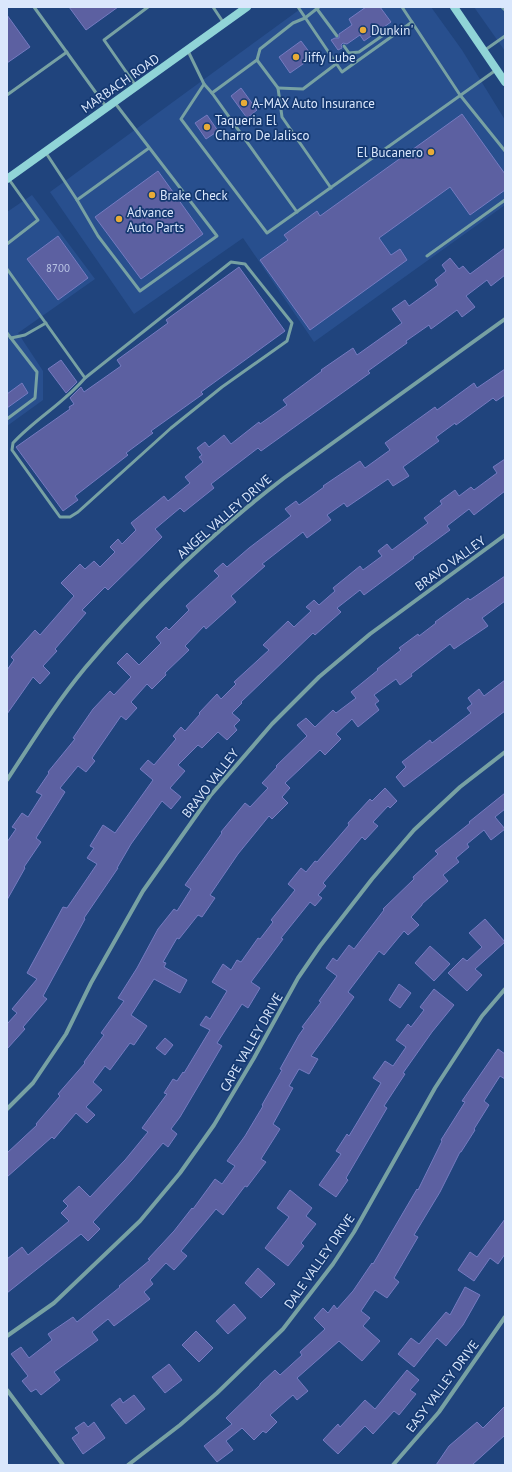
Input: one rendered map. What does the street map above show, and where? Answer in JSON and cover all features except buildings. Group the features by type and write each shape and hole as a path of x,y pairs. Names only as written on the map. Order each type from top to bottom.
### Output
{"main road":[{"name":"MARBACH ROAD","path":"7,178 247,7"},
{"path":"454,7 505,82"}],"street":[{"name":"ANGEL VALLEY DRIVE","path":"7,780 48,718 85,668 129,619 192,555 284,478 505,319"},
{"name":"BRAVO VALLEY","path":"7,1110 33,1083 66,1034 91,983 143,891 210,796 266,730 319,677 370,634 505,535"},
{"name":"CAPE VALLEY DRIVE","path":"7,1336 54,1303 140,1221 180,1173 214,1125 254,1058 298,978 320,946 372,879 414,830 460,787 505,752"},
{"name":"DALE VALLEY DRIVE","path":"128,1465 180,1425 217,1393 283,1329 333,1264 354,1232 435,1088 482,1016 505,989"},
{"name":"EASY VALLEY DRIVE","path":"393,1465 439,1412 505,1316"},
{"path":"7,1390 63,1465"}],"lane":[{"path":"34,7 107,108"},
{"path":"136,86 104,40 148,7"},
{"path":"213,7 224,24"},
{"path":"298,7 342,72 412,22"},
{"path":"402,7 460,95 505,151"},
{"path":"502,7 505,10"},
{"path":"212,93 257,60 260,49 293,24 305,18 318,8 336,36"},
{"path":"344,46 349,53 359,52 392,29 404,28"},
{"path":"484,51 505,36"},
{"path":"188,50 204,84 297,212"},
{"path":"7,95 67,52"},
{"path":"257,60 278,88 282,118 331,188"},
{"path":"278,88 303,89 336,64"},
{"path":"204,84 182,119 267,233 497,70"},
{"path":"45,151 77,200 98,236 140,291 217,236 114,102"},
{"path":"77,200 149,148"},
{"path":"7,178 38,220 7,244"},
{"path":"427,256 505,200"},
{"path":"231,262 245,264 292,323 286,341 222,387 171,428 78,512 70,517 60,517 12,450 13,443 25,429 73,392 85,378 231,262"},
{"path":"7,269 85,378"},
{"path":"11,338 26,335 46,323"},
{"path":"7,333 37,372 35,398 7,419"}],"shaded area":[{"path":"303,7 431,7 462,50 505,120 505,205 314,342 243,238 134,314 50,192"},
{"path":"474,7 505,7 505,51"},
{"path":"32,195 95,279 18,333 43,371 43,400 7,426 7,212"}],"place":[{"name":"Dunkin'","path":"363,30"},
{"name":"Jiffy Lube","path":"296,57"},
{"name":"A-MAX Auto Insurance","path":"244,103"},
{"name":"Taqueria El Charro De Jalisco","path":"207,127"},
{"name":"El Bucanero","path":"431,152"},
{"name":"Brake Check","path":"152,195"},
{"name":"Advance Auto Parts","path":"119,219"}]}
